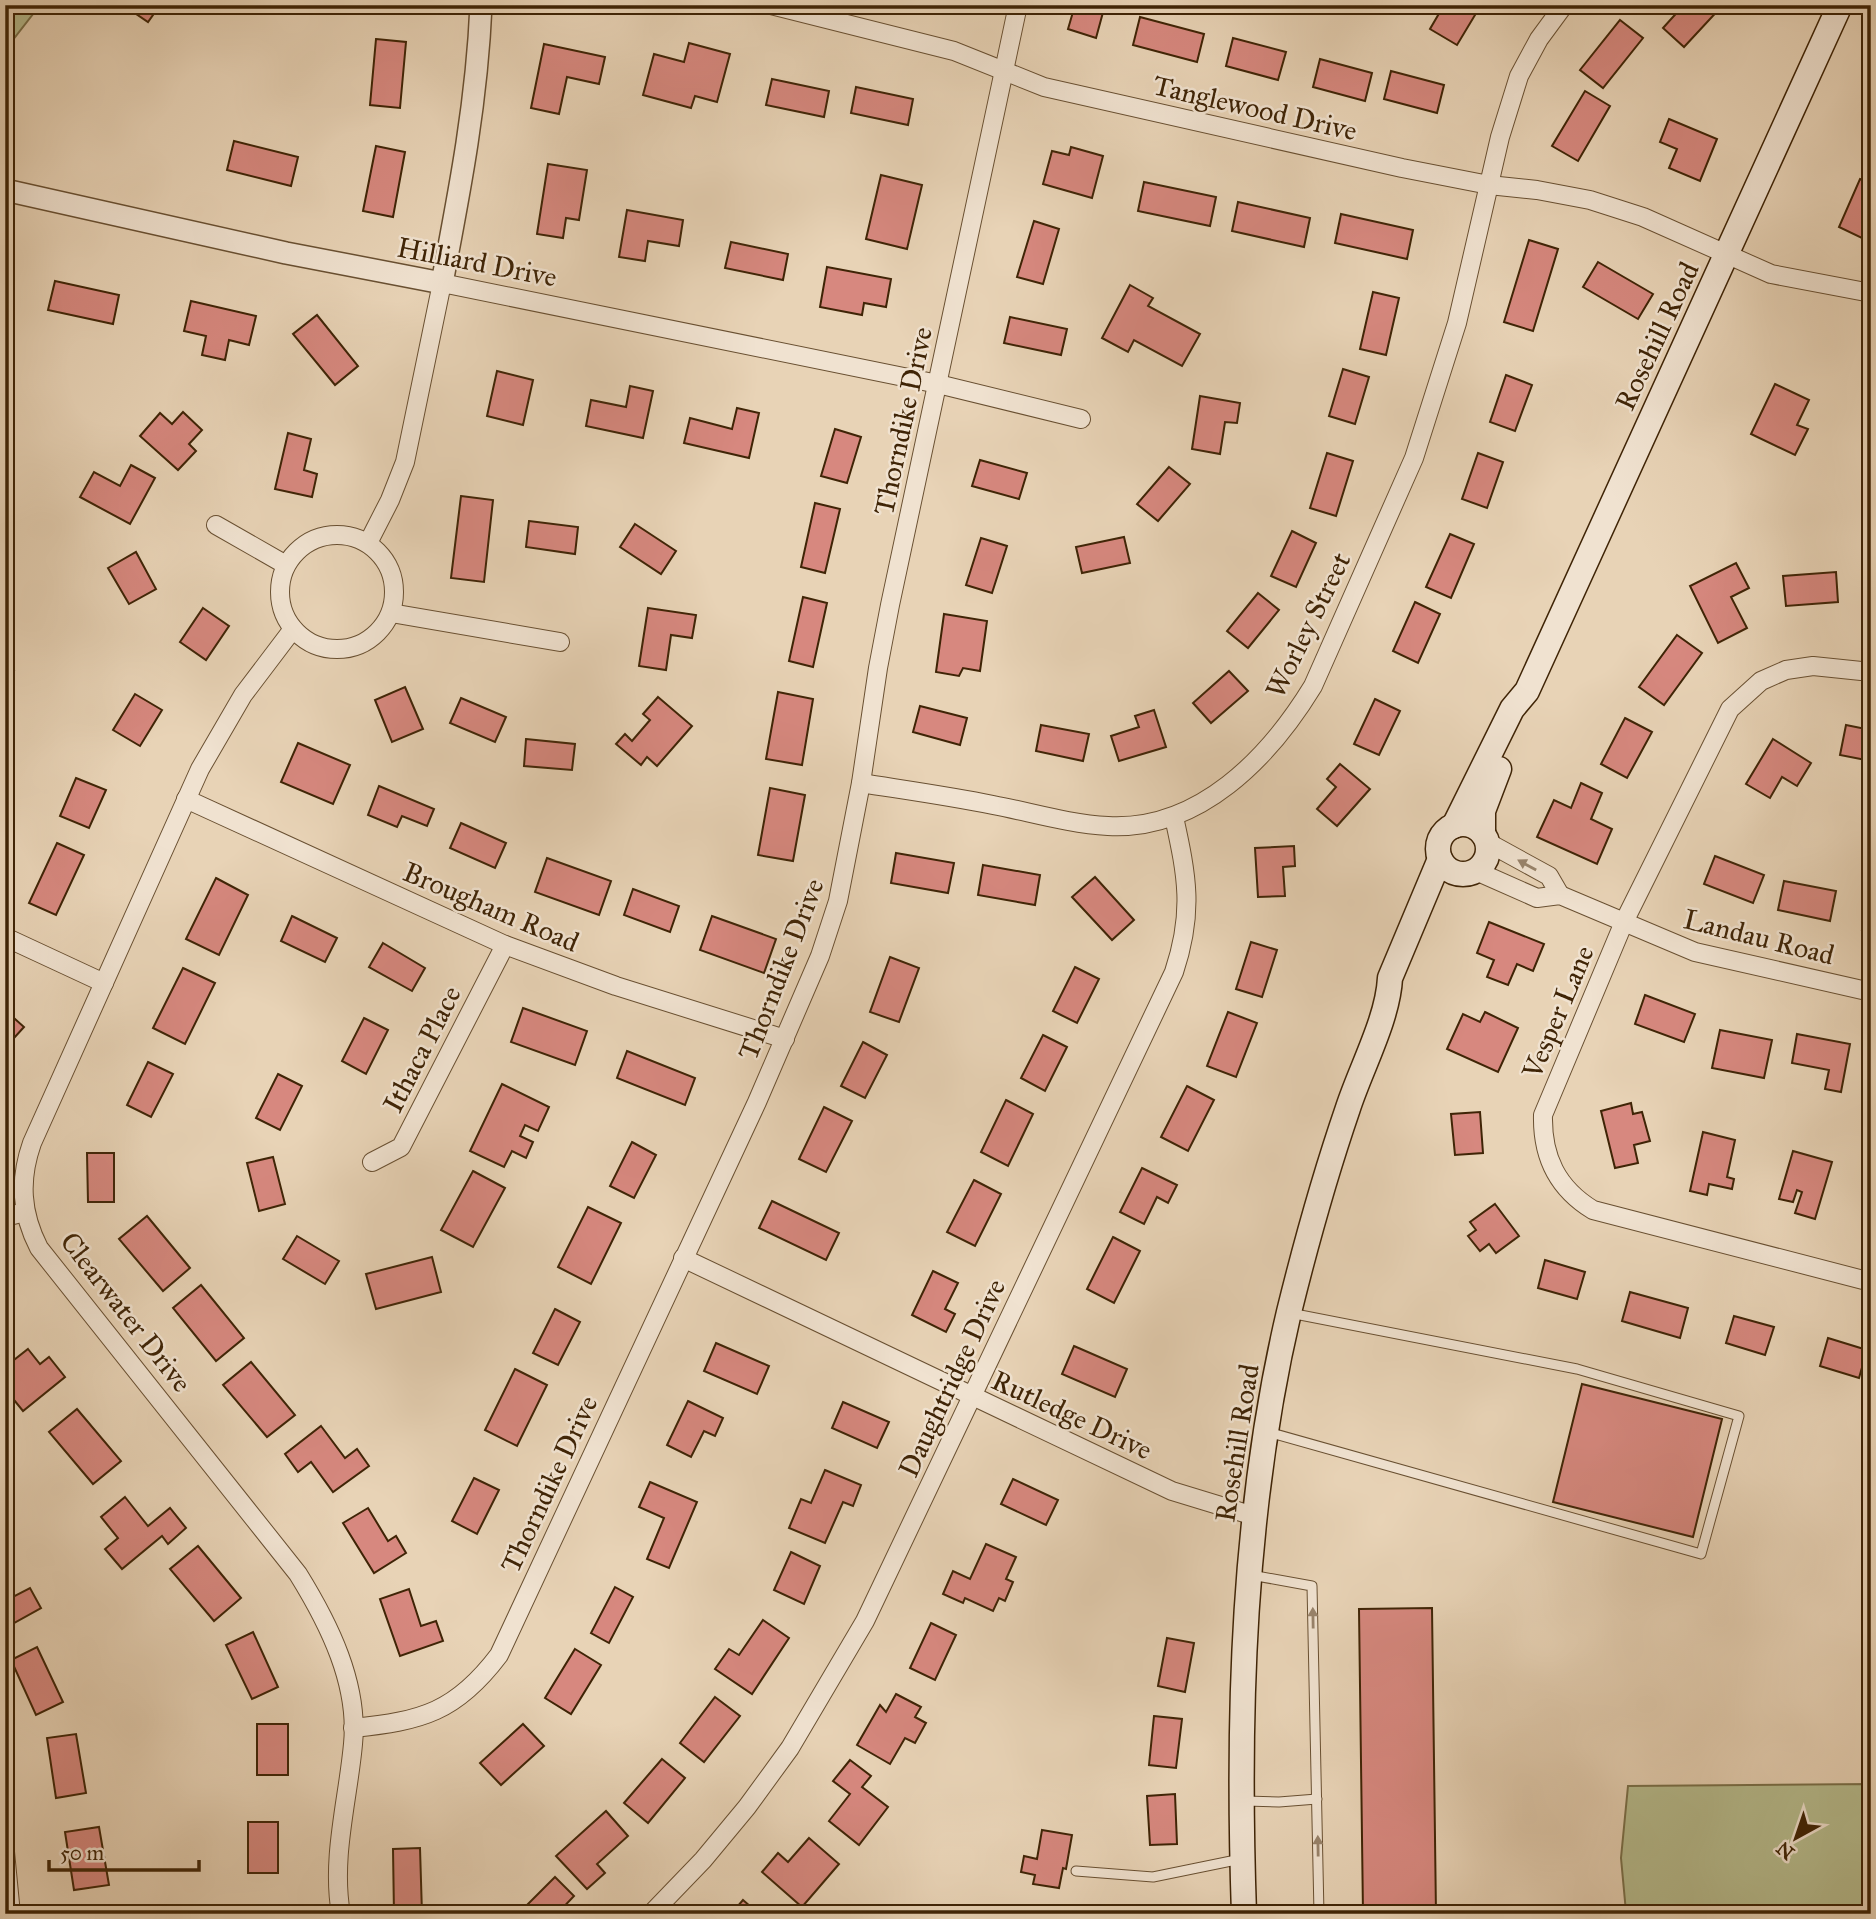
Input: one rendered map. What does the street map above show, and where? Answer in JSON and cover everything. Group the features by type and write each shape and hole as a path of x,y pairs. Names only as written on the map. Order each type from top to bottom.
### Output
{"main road":[{"name":"Rosehill Road","path":"1454,826 1512,709 1527,691 1840,5"},
{"name":"Rosehill Road","path":"1485,838 1483,811 1501,764 1525,714 1527,691"},
{"path":"1471,825 1485,838 1487,858 1472,872 1452,871 1440,859 1438,851 1442,836 1454,826 1471,825"},
{"name":"Rosehill Road","path":"1244,1914 1242,1741 1254,1516 1289,1313 1327,1171 1366,1056 1389,999 1390,978 1440,859"},
{"name":"Rosehill Road","path":"1389,999 1402,988 1439,902 1448,888 1472,872"}],"street":[{"path":"368,543 390,500 405,462 472,123 481,5"},
{"name":"Tanglewood Drive","path":"771,5 954,51 1044,87 1389,165 1489,185 1537,190 1590,200 1643,217 1771,274 1871,293"},
{"name":"Thorndike Drive","path":"353,1728 414,1720 439,1710 462,1695 499,1655 785,1039 820,956 838,901 861,783 883,643 1018,5"},
{"path":"1489,185 1500,137 1519,76 1539,39 1564,5"},
{"name":"Worley Street","path":"861,783 1108,826 1136,825 1174,817 1197,806 1220,792 1274,743 1313,686 1414,458 1457,323 1489,185"},
{"name":"Hilliard Drive","path":"5,190 286,253 938,384 1081,419"},
{"path":"216,526 286,565"},
{"path":"329,535 355,538 368,543 387,562 395,587 391,613 381,630 365,643 347,649 327,649 308,642 293,629 284,615 280,598 286,565 304,545 329,535"},
{"path":"391,613 560,642"},
{"name":"Clearwater Drive","path":"293,629 243,695 200,769 29,1152 22,1187 25,1212 39,1248 298,1574 320,1609 337,1647 348,1687 354,1742 340,1840 338,1898 341,1914"},
{"name":"Vesper Lane","path":"1871,672 1813,666 1786,670 1761,681 1730,709 1624,922 1543,1115 1544,1147 1548,1160 1562,1184 1581,1203 1593,1210 1871,1282"},
{"name":"Brougham Road","path":"186,799 505,945 616,986 785,1039"},
{"name":"Daughtridge Drive","path":"651,1914 703,1860 747,1807 790,1748 865,1621 972,1397 1178,959 1187,919 1188,891 1174,817"},
{"name":"Landau Road","path":"1485,838 1549,876 1560,895"},
{"name":"Landau Road","path":"1472,872 1537,898 1560,895 1695,952 1871,992"},
{"path":"5,937 104,983"},
{"name":"Ithaca Place","path":"372,1162 401,1147 505,945"},
{"path":"5,1217 25,1212"},
{"name":"Rutledge Drive","path":"683,1258 1172,1491 1254,1516"},
{"path":"5,1852 11,1914"}],"lane":[{"path":"1267,1432 1701,1554 1739,1416 1577,1369 1289,1313"},
{"path":"1250,1575 1312,1586 1319,1914"},
{"path":"1241,1801 1317,1799"},
{"path":"1076,1871 1153,1877 1242,1859"}],"green space":[{"path":"5,5 40,5 5,50"},
{"path":"1871,1784 1871,1914 1626,1912 1621,1858 1628,1786"}],"building":[{"path":"123,5 160,5 148,22"},
{"path":"1075,5 1105,5 1096,38 1068,29"},
{"path":"1444,5 1481,5 1457,45 1430,29"},
{"path":"1680,5 1723,5 1684,47 1663,28 1682,7"},
{"path":"1140,17 1204,34 1197,62 1133,45"},
{"path":"1620,20 1643,38 1603,88 1580,70"},
{"path":"1233,38 1286,52 1278,80 1226,66"},
{"path":"376,39 406,42 400,108 370,105"},
{"path":"689,43 730,54 717,102 695,96 691,108 643,95 654,54 684,62"},
{"path":"544,44 605,57 599,84 567,77 559,114 531,108"},
{"path":"1320,59 1372,73 1365,101 1313,87"},
{"path":"1391,71 1444,85 1437,113 1384,99"},
{"path":"772,79 829,91 824,117 766,105"},
{"path":"856,87 913,99 908,125 851,113"},
{"path":"1585,91 1610,106 1578,161 1552,146"},
{"path":"1669,119 1717,139 1700,181 1669,168 1677,149 1660,142"},
{"path":"234,141 298,157 291,186 227,170"},
{"path":"376,146 405,152 393,217 363,211"},
{"path":"1071,147 1103,156 1092,198 1043,184 1052,151 1069,155"},
{"path":"548,164 587,170 579,220 566,218 563,238 537,234"},
{"path":"881,175 922,185 907,249 866,239"},
{"path":"1860,179 1871,184 1871,229 1866,240 1839,227"},
{"path":"1144,182 1216,197 1210,226 1138,211"},
{"path":"1238,202 1310,218 1304,247 1232,231"},
{"path":"627,210 683,220 679,246 648,241 645,261 619,257"},
{"path":"1341,214 1413,230 1407,259 1335,243"},
{"path":"1034,221 1059,229 1043,284 1017,277"},
{"path":"1529,240 1558,249 1533,331 1504,322"},
{"path":"731,242 788,254 783,280 725,268"},
{"path":"1598,262 1653,294 1638,319 1583,287"},
{"path":"827,267 891,279 886,307 864,303 862,315 820,307"},
{"path":"55,281 119,295 113,324 48,310"},
{"path":"1130,285 1153,298 1148,306 1200,334 1182,366 1134,340 1128,352 1102,338"},
{"path":"1373,292 1399,298 1386,355 1360,349"},
{"path":"191,301 256,316 249,345 229,340 225,360 202,355 206,336 184,331"},
{"path":"317,315 358,366 335,385 293,334"},
{"path":"1010,317 1067,329 1061,355 1004,343"},
{"path":"1343,369 1369,377 1355,424 1329,416"},
{"path":"497,371 533,380 523,425 487,416"},
{"path":"1506,375 1532,385 1515,431 1490,422"},
{"path":"1775,384 1809,400 1797,425 1808,429 1795,455 1751,434"},
{"path":"630,386 653,391 643,438 586,426 591,400 626,407"},
{"path":"1200,396 1240,403 1237,423 1225,422 1220,454 1192,449"},
{"path":"737,408 759,413 749,458 684,443 690,418 732,429"},
{"path":"183,412 202,430 189,444 196,451 178,470 140,436 160,413 172,424"},
{"path":"835,429 861,437 847,483 821,476"},
{"path":"288,433 311,439 304,470 317,474 312,497 275,489"},
{"path":"1327,453 1353,461 1336,516 1310,508"},
{"path":"1478,453 1503,462 1487,508 1462,499"},
{"path":"980,460 1027,473 1019,499 972,486"},
{"path":"131,465 155,478 130,524 80,497 94,472 120,486"},
{"path":"1169,467 1190,484 1158,521 1137,504"},
{"path":"461,496 493,500 484,582 451,578"},
{"path":"815,503 840,509 825,573 801,567"},
{"path":"529,521 578,527 575,554 526,547"},
{"path":"635,524 676,551 661,574 620,547"},
{"path":"1292,531 1316,543 1296,587 1271,576"},
{"path":"1450,534 1474,544 1451,598 1426,587"},
{"path":"1124,537 1130,563 1082,573 1076,547"},
{"path":"981,538 1007,546 992,593 966,585"},
{"path":"136,552 156,589 129,604 108,568"},
{"path":"1736,563 1749,588 1731,597 1747,628 1718,643 1690,586"},
{"path":"1836,572 1838,602 1786,606 1783,576"},
{"path":"1258,593 1279,610 1248,648 1227,631"},
{"path":"803,597 827,603 813,667 789,661"},
{"path":"1415,602 1440,614 1418,663 1393,651"},
{"path":"203,608 229,626 206,660 180,642"},
{"path":"648,608 696,615 692,638 671,635 666,670 639,666"},
{"path":"944,614 987,621 980,671 963,668 959,676 936,672"},
{"path":"1677,635 1702,653 1664,705 1639,687"},
{"path":"7,639 14,670 5,672 5,640"},
{"path":"1229,671 1248,691 1211,723 1193,703"},
{"path":"405,687 423,729 392,742 375,700"},
{"path":"778,692 813,699 802,765 766,759"},
{"path":"135,694 162,710 140,746 113,730"},
{"path":"658,697 692,726 657,766 647,757 641,765 616,744 625,734 632,741 650,720 643,714"},
{"path":"461,698 506,717 495,742 450,723"},
{"path":"1375,699 1400,711 1379,755 1354,744"},
{"path":"920,706 967,718 960,745 913,732"},
{"path":"1154,710 1166,747 1119,761 1111,736 1139,727 1135,716"},
{"path":"1625,718 1652,732 1627,778 1601,764"},
{"path":"1041,725 1089,734 1083,761 1036,751"},
{"path":"1846,725 1871,730 1871,761 1840,755"},
{"path":"526,739 575,744 572,770 524,766"},
{"path":"1773,739 1811,763 1797,786 1782,777 1770,798 1746,784"},
{"path":"298,743 350,765 333,804 281,782"},
{"path":"1340,764 1370,789 1337,826 1317,809 1336,787 1327,779"},
{"path":"76,778 106,790 89,828 60,816"},
{"path":"1581,783 1602,793 1591,819 1612,829 1597,864 1537,837 1554,800 1571,808"},
{"path":"379,786 434,809 427,826 402,816 397,827 368,815"},
{"path":"770,788 805,795 793,861 758,855"},
{"path":"461,823 506,843 495,868 450,848"},
{"path":"57,843 84,855 56,915 29,903"},
{"path":"1294,846 1295,866 1283,867 1285,896 1258,897 1255,848"},
{"path":"896,853 954,863 948,893 891,883"},
{"path":"1715,856 1764,875 1753,903 1704,884"},
{"path":"547,858 611,881 599,915 535,892"},
{"path":"983,865 1040,875 1035,905 978,895"},
{"path":"1095,877 1134,920 1112,940 1072,897"},
{"path":"216,878 248,895 219,955 186,939"},
{"path":"1784,881 1836,891 1830,921 1778,910"},
{"path":"633,889 679,906 670,932 624,915"},
{"path":"1871,893 1871,932 1862,930"},
{"path":"292,916 337,938 325,962 281,941"},
{"path":"712,916 776,939 764,973 700,950"},
{"path":"1489,922 1544,944 1533,971 1517,964 1508,985 1487,977 1494,960 1477,953"},
{"path":"1251,942 1277,950 1262,997 1236,989"},
{"path":"383,943 425,968 412,991 369,967"},
{"path":"890,957 919,968 899,1022 870,1012"},
{"path":"1075,967 1099,979 1077,1023 1053,1011"},
{"path":"183,968 215,983 185,1044 153,1028"},
{"path":"1645,995 1695,1014 1684,1042 1635,1024"},
{"path":"523,1008 587,1031 575,1065 511,1042"},
{"path":"5,1010 24,1027 5,1048"},
{"path":"1228,1012 1257,1023 1236,1077 1207,1066"},
{"path":"1485,1012 1518,1028 1498,1072 1447,1049 1463,1014 1480,1022"},
{"path":"364,1018 388,1030 366,1074 342,1061"},
{"path":"1720,1030 1772,1040 1764,1078 1712,1068"},
{"path":"1797,1034 1850,1044 1841,1092 1825,1089 1829,1070 1792,1063"},
{"path":"1043,1035 1067,1047 1045,1091 1021,1078"},
{"path":"863,1042 887,1055 865,1098 841,1086"},
{"path":"627,1051 695,1078 685,1105 617,1078"},
{"path":"148,1062 173,1074 151,1117 127,1105"},
{"path":"278,1074 302,1086 280,1130 256,1118"},
{"path":"502,1084 549,1107 538,1131 525,1125 520,1136 533,1142 526,1158 512,1151 504,1167 470,1151"},
{"path":"1187,1086 1214,1100 1188,1151 1161,1137"},
{"path":"1006,1100 1033,1114 1008,1166 981,1152"},
{"path":"1631,1103 1633,1114 1642,1112 1650,1141 1634,1145 1638,1163 1615,1168 1601,1111"},
{"path":"824,1107 852,1121 826,1172 799,1159"},
{"path":"1480,1112 1483,1153 1455,1155 1451,1114"},
{"path":"1703,1132 1735,1140 1727,1177 1734,1179 1732,1189 1709,1184 1707,1195 1690,1191"},
{"path":"632,1142 656,1155 634,1198 610,1186"},
{"path":"1793,1151 1832,1162 1815,1219 1795,1213 1802,1192 1797,1190 1793,1202 1779,1199"},
{"path":"87,1153 114,1153 114,1202 88,1202"},
{"path":"273,1157 285,1204 259,1211 247,1163"},
{"path":"1142,1168 1177,1185 1168,1203 1157,1197 1144,1224 1120,1212"},
{"path":"473,1171 505,1188 473,1247 441,1230"},
{"path":"974,1180 1001,1194 975,1246 947,1232"},
{"path":"1871,1193 1871,1224 1863,1222"},
{"path":"772,1201 839,1233 826,1260 759,1228"},
{"path":"1495,1204 1519,1236 1496,1253 1489,1244 1480,1251 1468,1236 1476,1230 1470,1222"},
{"path":"588,1207 621,1223 591,1284 558,1267"},
{"path":"147,1216 190,1268 163,1291 119,1239"},
{"path":"297,1236 339,1261 325,1284 283,1259"},
{"path":"1113,1237 1140,1251 1114,1303 1087,1289"},
{"path":"432,1257 441,1292 376,1309 366,1274"},
{"path":"1545,1260 1585,1272 1577,1299 1538,1288"},
{"path":"933,1271 958,1283 945,1309 955,1314 946,1332 912,1315"},
{"path":"201,1285 244,1338 216,1361 173,1308"},
{"path":"1630,1292 1688,1308 1680,1338 1622,1321"},
{"path":"555,1309 580,1322 558,1365 533,1353"},
{"path":"1734,1316 1774,1327 1765,1355 1726,1343"},
{"path":"1828,1338 1867,1350 1859,1378 1820,1366"},
{"path":"716,1343 769,1366 757,1394 704,1371"},
{"path":"1074,1346 1127,1369 1115,1397 1062,1374"},
{"path":"28,1349 40,1364 49,1357 65,1377 23,1411 5,1389 5,1367"},
{"path":"251,1362 295,1415 267,1437 223,1385"},
{"path":"515,1369 547,1385 517,1446 485,1430"},
{"path":"1582,1384 1722,1419 1693,1537 1553,1502"},
{"path":"688,1401 723,1418 715,1436 704,1431 691,1457 667,1445"},
{"path":"843,1402 889,1422 877,1448 832,1428"},
{"path":"77,1409 121,1461 93,1484 49,1432"},
{"path":"321,1426 345,1458 357,1449 369,1466 333,1492 311,1462 298,1472 285,1454"},
{"path":"825,1470 861,1485 853,1506 843,1502 825,1543 789,1528 801,1499 811,1503"},
{"path":"474,1478 499,1490 477,1534 452,1521"},
{"path":"1013,1479 1058,1500 1046,1525 1001,1504"},
{"path":"650,1482 697,1502 669,1568 647,1559 664,1518 639,1507"},
{"path":"125,1497 148,1526 170,1508 186,1528 168,1544 162,1536 122,1569 105,1549 118,1538 101,1517"},
{"path":"368,1508 388,1541 396,1536 406,1553 374,1573 343,1523"},
{"path":"986,1544 1016,1557 1006,1579 1013,1582 1005,1601 999,1598 993,1611 965,1598 963,1603 943,1594 953,1571 970,1579"},
{"path":"198,1546 241,1598 214,1621 170,1569"},
{"path":"791,1552 820,1566 804,1604 774,1590"},
{"path":"5,1587 11,1598 30,1588 41,1608 5,1628"},
{"path":"615,1587 633,1597 609,1643 591,1633"},
{"path":"409,1589 421,1626 436,1621 443,1641 400,1656 380,1599"},
{"path":"1432,1608 1436,1914 1363,1914 1359,1609"},
{"path":"763,1620 789,1638 752,1694 715,1669 729,1649 739,1655"},
{"path":"931,1623 956,1635 935,1680 910,1668"},
{"path":"253,1632 278,1687 252,1699 226,1645"},
{"path":"1167,1638 1194,1643 1185,1692 1158,1686"},
{"path":"37,1647 63,1702 36,1715 11,1660"},
{"path":"575,1649 601,1665 571,1714 545,1698"},
{"path":"896,1694 921,1707 915,1717 926,1723 915,1743 905,1738 890,1764 857,1745 880,1705 886,1712"},
{"path":"715,1697 740,1716 704,1762 680,1743"},
{"path":"1154,1716 1182,1719 1176,1768 1149,1765"},
{"path":"257,1724 288,1724 288,1775 257,1775"},
{"path":"523,1724 544,1746 501,1785 480,1763"},
{"path":"76,1734 86,1793 56,1798 47,1738"},
{"path":"662,1759 685,1778 648,1823 624,1803"},
{"path":"850,1760 871,1776 862,1787 888,1807 859,1845 829,1821 850,1794 833,1781"},
{"path":"1175,1794 1177,1844 1150,1845 1147,1796"},
{"path":"606,1811 628,1836 597,1864 605,1873 587,1889 556,1856"},
{"path":"248,1822 278,1822 278,1873 248,1873"},
{"path":"99,1827 109,1885 74,1890 65,1832"},
{"path":"1042,1830 1072,1835 1066,1869 1063,1868 1059,1888 1033,1884 1035,1875 1021,1872 1024,1856 1037,1859"},
{"path":"809,1838 839,1864 802,1907 762,1872 778,1853 788,1862"},
{"path":"420,1848 422,1914 394,1914 393,1849"},
{"path":"555,1877 574,1896 557,1914 518,1914"},
{"path":"743,1900 759,1914 731,1914"}]}
